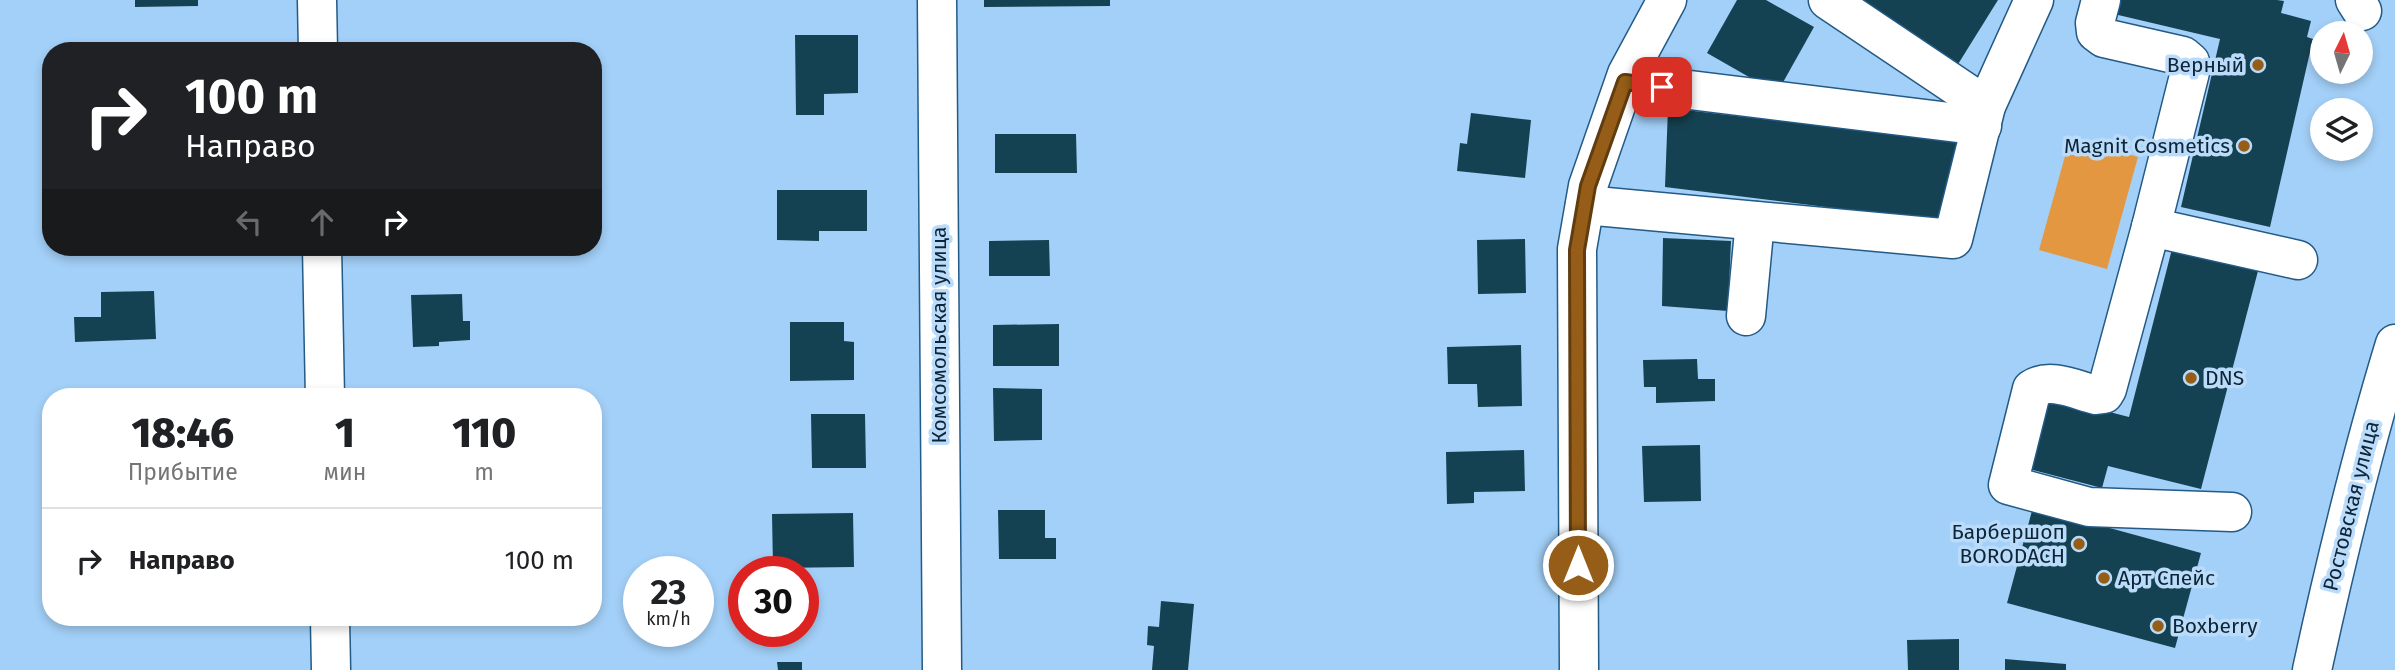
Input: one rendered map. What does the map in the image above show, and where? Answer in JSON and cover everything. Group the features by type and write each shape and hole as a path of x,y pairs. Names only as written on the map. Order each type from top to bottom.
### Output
{"street":[{"path":"317,0 318,42"},
{"name":"Комсомольская улица","path":"937,0 942,670"},
{"path":"1579,670 1577,250 1588,186 1625,82 1667,0"},
{"path":"1828,0 1984,116"},
{"path":"1585,205 1953,239 1984,116 2034,0"},
{"path":"2101,0 2095,23 2096,32 2104,38 2183,56 2190,62 2190,72 2107,389 2104,394 2096,395 2048,383 2039,384 2032,389 2008,485 2089,507 2232,512"},
{"path":"1625,82 1984,116"},
{"path":"1746,316 1755,221"},
{"path":"2151,227 2298,260"},
{"path":"322,256 326,388"},
{"name":"Ростовская улица","path":"2312,670 2369,429 2395,344"},
{"path":"330,626 331,670"}],"shaded area":[{"path":"2070,138 2138,157 2107,269 2039,250"}],"building":[{"path":"135,0 198,0 198,6 135,7"},
{"path":"984,0 1110,0 1110,6 984,7"},
{"path":"1737,0 1766,0 1814,27 1777,93 1707,53"},
{"path":"1852,0 1998,0 1955,69"},
{"path":"2117,0 2277,0 2284,1 2281,13 2311,21 2307,37 2310,38 2310,52 2270,227 2181,207 2220,39 2114,14"},
{"path":"795,35 858,35 858,93 824,94 824,115 796,115"},
{"path":"1668,108 1962,142 1954,223 1665,187"},
{"path":"1471,113 1531,120 1525,178 1457,171 1460,143 1467,144"},
{"path":"995,134 1076,134 1077,173 995,173"},
{"path":"777,190 867,190 867,231 819,231 819,241 777,240"},
{"path":"1663,238 1731,241 1728,311 1662,306"},
{"path":"1525,239 1526,293 1478,294 1477,240"},
{"path":"1049,240 1050,276 989,276 989,241"},
{"path":"2172,249 2258,271 2201,489 2108,466 2102,488 2029,469 2039,394 2129,417"},
{"path":"154,291 156,339 75,342 74,317 101,317 101,292"},
{"path":"462,294 463,321 470,321 470,340 439,342 439,346 413,347 411,295"},
{"path":"790,322 844,322 844,341 854,342 854,380 790,381"},
{"path":"1059,324 1059,366 993,366 993,325"},
{"path":"1521,345 1522,406 1478,407 1477,384 1448,384 1447,347"},
{"path":"1697,359 1698,379 1715,379 1715,401 1656,403 1656,387 1644,387 1643,360"},
{"path":"993,388 1042,389 1042,440 994,441"},
{"path":"811,414 865,414 866,468 812,468"},
{"path":"1700,445 1701,501 1644,502 1642,446"},
{"path":"1524,450 1525,491 1474,492 1474,503 1447,504 1446,452"},
{"name":"Арт Спейс","path":"2033,507 2201,553 2175,648 2007,603"},
{"path":"998,510 1045,510 1045,538 1056,538 1056,559 999,559"},
{"path":"853,513 854,567 819,567 819,556 773,556 772,514"},
{"path":"1161,601 1194,604 1188,670 1152,670 1154,646 1147,645 1148,626 1159,627"},
{"path":"1959,639 1959,670 1908,670 1907,640"},
{"path":"2005,659 2066,664 2066,670 2005,670"},
{"path":"777,662 802,662 802,670 778,670"}],"place":[{"name":"Верный","path":"2258,65"},
{"name":"Magnit Cosmetics","path":"2244,146"},
{"name":"DNS","path":"2191,378"},
{"name":"Барбершоп BORODACH","path":"2079,544"},
{"name":"Арт Спейс","path":"2104,578"},
{"name":"Boxberry","path":"2158,626"}],"route":[{"path":"1578,565 1577,250 1588,186 1625,82 1662,87"}]}
